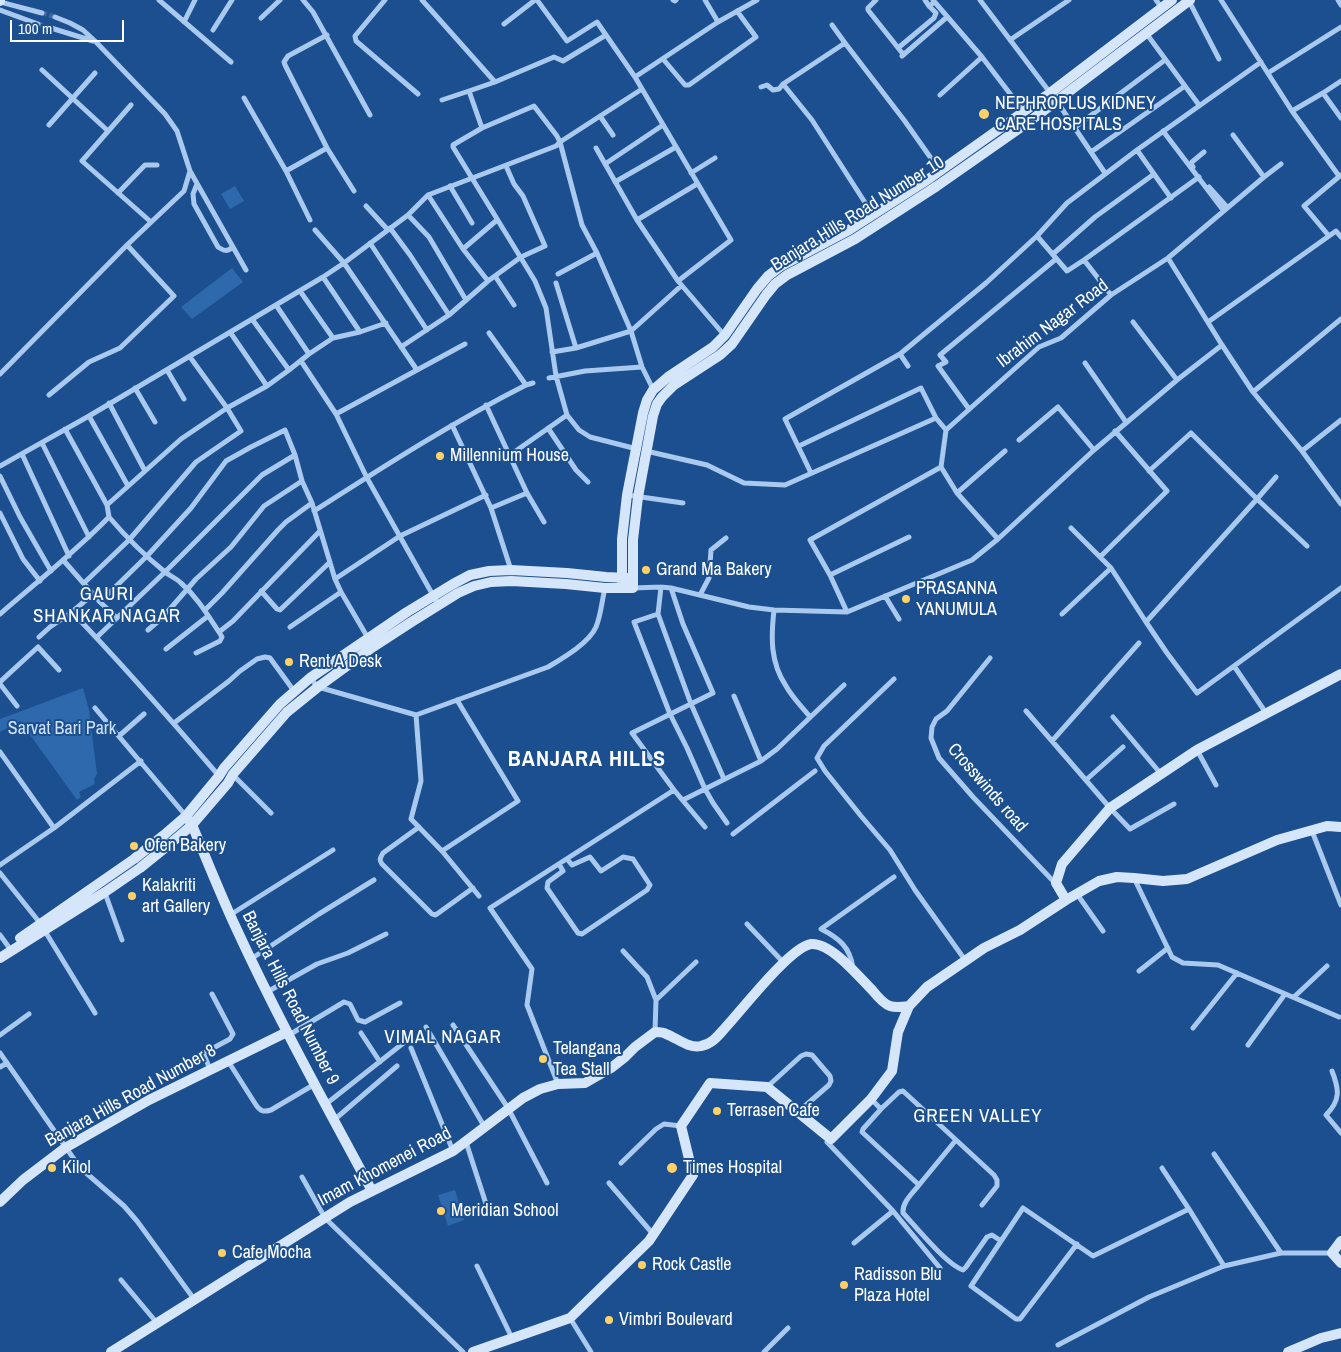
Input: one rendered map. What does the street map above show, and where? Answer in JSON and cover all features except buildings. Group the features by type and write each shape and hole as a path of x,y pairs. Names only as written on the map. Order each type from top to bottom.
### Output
{"street":[{"path":"160,0 231,62"},
{"path":"184,22 196,0"},
{"path":"207,42 232,0"},
{"path":"261,18 280,0"},
{"path":"303,0 327,35 370,115"},
{"path":"385,0 355,36 356,41 418,94"},
{"path":"422,0 495,82"},
{"path":"504,24 536,0 567,41 597,22 635,77 731,240 679,284 631,331 576,348 552,352"},
{"path":"704,0 718,22"},
{"path":"635,77 718,22 757,0"},
{"path":"876,0 869,6 868,10 902,55 947,17"},
{"path":"925,0 932,2 947,17 982,57 1024,112"},
{"path":"980,0 1053,97 1105,173"},
{"path":"1010,40 1069,0"},
{"name":"Banjara Hills Road Number 10","path":"628,583 633,540 632,496 641,450 657,404 662,397 674,385 705,366 732,344 766,296 787,275 855,239 875,220 1030,121 1053,97 1159,4 1172,0"},
{"path":"1189,0 1219,59"},
{"name":"Banjara Hills Road Number 10","path":"943,175 1024,112 1053,97 1146,33 1189,0"},
{"path":"1221,0 1292,111 1340,175 1304,206 1329,236"},
{"path":"1338,0 1341,5"},
{"path":"0,1 42,14"},
{"path":"898,48 934,18 936,13 932,2"},
{"path":"0,10 38,24"},
{"path":"663,59 685,85 689,85 756,37 737,11"},
{"path":"55,18 83,30 165,114 177,131 190,171 246,270"},
{"path":"832,25 943,175"},
{"path":"1268,73 1341,27"},
{"path":"51,28 96,42"},
{"path":"1146,33 1199,105"},
{"path":"327,35 288,56 284,62 327,148 354,191"},
{"path":"442,100 495,82 554,57 563,62 606,35"},
{"path":"760,87 767,84 773,90 779,89 783,84 845,43"},
{"path":"940,95 982,57"},
{"path":"1074,128 1165,60"},
{"path":"811,473 785,419 900,354 986,283 1037,236 1067,203 1105,173 1261,62"},
{"path":"42,70 108,131"},
{"path":"49,125 95,73"},
{"path":"1292,111 1341,81"},
{"path":"783,84 812,120 875,220"},
{"path":"1091,152 1185,86"},
{"path":"0,466 89,416 300,291 344,263 408,215 428,195 556,146 642,89"},
{"path":"469,91 482,128"},
{"path":"1323,93 1341,118"},
{"path":"244,98 286,171 310,220"},
{"path":"131,105 82,161 151,222"},
{"path":"653,390 642,367 631,331 597,253 582,225 560,142 534,106 482,128 453,144 453,147 497,220 535,280 546,308 556,376 567,415 579,430 590,437 707,465 744,483 785,484 936,418"},
{"path":"600,116 612,135"},
{"path":"605,164 663,125"},
{"path":"1163,132 1225,209"},
{"path":"1232,135 1264,177"},
{"path":"615,182 676,147"},
{"path":"286,171 327,148"},
{"path":"596,148 637,220 679,284 732,344"},
{"path":"1137,150 1172,198"},
{"path":"1204,152 1191,164 1225,209"},
{"path":"691,173 715,158"},
{"name":"Ibrahim Nagar Road","path":"946,430 1039,347 1061,338 1111,295 1168,258 1281,164"},
{"path":"118,193 145,165 157,165"},
{"path":"401,347 449,316 488,281 521,257 545,246 523,196 514,184 506,166"},
{"path":"0,374 127,245 184,191 190,171"},
{"path":"969,409 938,366 946,362 940,355 1054,256 1095,217 1154,174"},
{"path":"1037,236 1067,271 1199,177"},
{"path":"197,184 193,194 194,204 218,247 223,251 228,251 233,247"},
{"path":"637,220 697,184"},
{"path":"450,186 472,223"},
{"path":"428,195 463,249 488,281"},
{"path":"366,206 389,229 410,255 449,316"},
{"path":"408,215 428,237 466,300"},
{"path":"463,249 497,220"},
{"name":"Banjara Hills Road Number 10","path":"641,450 642,413 653,390 668,377 713,347 725,335 768,276 781,266 850,230 875,220"},
{"path":"315,230 344,263 417,370"},
{"path":"1208,322 1336,230 1341,237"},
{"path":"370,243 427,330"},
{"path":"49,396 89,362 120,348 174,296 127,245"},
{"path":"558,274 597,253"},
{"path":"1168,258 1253,392 1302,451 1341,504"},
{"path":"1084,260 1111,295"},
{"path":"323,276 360,332"},
{"path":"495,276 514,305"},
{"path":"556,283 576,348"},
{"path":"300,291 333,338"},
{"path":"276,305 310,354"},
{"path":"252,319 290,370"},
{"path":"1253,392 1341,319"},
{"path":"1132,322 1177,380"},
{"path":"107,504 181,438 227,408 267,386 333,338 360,332 386,323"},
{"path":"230,332 267,386"},
{"path":"489,333 526,385"},
{"path":"336,414 464,344"},
{"path":"0,935 4,948 105,892 140,868 192,825 287,712 373,647 413,621 453,584 470,575 490,571 511,570 567,573 606,577 628,583 661,586 749,607 774,610 847,612 972,560 998,539 1126,422 1222,345"},
{"path":"900,354 908,366"},
{"path":"84,583 129,540 196,462 241,431 227,408 190,357"},
{"path":"301,361 336,414 367,478 436,601"},
{"path":"1085,363 1126,422"},
{"path":"550,378 586,371 642,367"},
{"path":"167,370 184,399"},
{"path":"314,511 486,405 533,383"},
{"path":"135,388 155,422"},
{"path":"798,446 921,388 936,418 946,430 941,467 957,493 998,539"},
{"path":"109,403 145,471"},
{"path":"486,405 527,493 544,522"},
{"path":"1019,440 1058,407 1094,450"},
{"path":"510,455 567,415"},
{"path":"89,416 128,486"},
{"path":"1302,451 1341,420"},
{"path":"452,425 486,495 511,570"},
{"path":"548,428 576,470 588,482"},
{"path":"65,429 107,504 109,517 129,540 165,572 180,581 205,610 222,637 220,641 196,653"},
{"path":"100,602 147,556 191,508 226,461 285,430 295,455 302,481 312,503 340,592 373,647"},
{"path":"1100,557 1167,491 1116,431"},
{"path":"1149,471 1191,434 1257,500 1307,546"},
{"path":"42,443 89,537"},
{"path":"957,493 1005,451"},
{"path":"22,454 69,556"},
{"path":"97,637 262,475 295,455"},
{"path":"847,612 810,540 941,467"},
{"path":"0,476 51,571"},
{"path":"1146,622 1276,477"},
{"path":"148,630 163,617 196,579 231,546 264,506 302,481"},
{"path":"491,508 527,493"},
{"path":"335,579 400,536 486,495"},
{"path":"632,496 683,503"},
{"path":"205,610 286,522 312,503"},
{"path":"0,513 23,558 40,581"},
{"path":"0,614 64,561 109,517"},
{"path":"1071,528 1111,568 1167,654 1197,693 1341,588"},
{"path":"219,632 233,621 320,531"},
{"path":"830,576 909,537"},
{"path":"700,595 708,578 711,550 726,538"},
{"path":"64,561 100,602 118,618"},
{"path":"261,591 280,610 330,562"},
{"path":"1062,614 1111,568"},
{"path":"0,958 134,859 186,816 224,768 280,704 310,678 407,612 474,586 491,582 511,581 605,588 628,583"},
{"path":"661,586 658,614 691,704 724,780"},
{"path":"310,678 318,687 416,716 548,667 567,655 586,641 597,626 605,588"},
{"path":"671,588 683,624 713,693 632,733 674,790 705,827"},
{"path":"290,626 340,592"},
{"path":"39,637 93,594"},
{"path":"885,596 899,618"},
{"path":"774,610 771,645 776,665 786,686 810,717"},
{"path":"72,612 97,637 219,776"},
{"path":"658,614 634,622 670,714 704,789 727,823"},
{"path":"166,649 208,616"},
{"path":"1052,741 1139,643"},
{"path":"17,706 0,683 38,647 59,670"},
{"path":"174,723 257,659 270,658 294,692"},
{"name":"Crosswinds road","path":"990,658 947,711 936,719 932,727 931,738 939,758 950,771 1056,883"},
{"path":"1234,666 1266,714"},
{"path":"1066,900 1056,883 1062,864 1110,808 1197,750 1341,674"},
{"path":"894,679 824,746 818,758 825,771 890,850 915,890 966,960"},
{"path":"683,800 761,761 777,749 844,686"},
{"path":"734,696 761,761"},
{"path":"442,851 518,801 457,700"},
{"path":"96,708 186,816"},
{"path":"1026,711 1130,829 1174,804"},
{"path":"119,736 144,714"},
{"path":"416,716 421,781 411,819 442,851 479,896"},
{"path":"1113,717 1161,774"},
{"path":"1086,780 1123,747"},
{"path":"1197,750 1216,785"},
{"path":"0,752 54,828"},
{"path":"0,865 54,828 141,761"},
{"path":"733,834 814,771"},
{"path":"233,774 271,813"},
{"path":"558,1084 527,1005 532,969 490,908 674,790"},
{"name":"Banjara Hills Road Number 9","path":"186,816 192,825 250,959 372,1191"},
{"path":"473,1352 570,1318 649,1241 693,1175 681,1126 710,1083 767,1087 830,1139 871,1099 892,1071 898,1032 908,1006 927,987 984,948 1020,930 1099,880 1117,877 1163,881 1187,879 1277,840 1327,826 1341,827"},
{"path":"419,827 382,853 380,862 429,912 435,915 473,888"},
{"path":"1312,830 1341,905"},
{"path":"230,915 333,850"},
{"path":"559,864 563,871 548,882 547,888 578,933 582,934 647,890 650,885 633,859 623,857 601,871 590,857 572,865 568,859"},
{"path":"0,873 42,926 95,1013"},
{"path":"854,971 849,951 834,936 820,929 894,877"},
{"path":"1134,878 1172,957 1183,964 1218,965 1339,1017"},
{"path":"250,959 374,880"},
{"path":"105,892 122,940"},
{"path":"1077,894 1103,931"},
{"path":"747,924 783,962"},
{"path":"267,992 317,964 348,953 386,934"},
{"path":"623,951 647,977 656,1000 655,1032 664,1033 684,1043 699,1047 711,1043 783,962 799,949 812,944 831,950 888,1006 898,1008 908,1006"},
{"path":"1139,970 1168,948"},
{"path":"656,1000 696,962"},
{"path":"1294,997 1327,966"},
{"path":"1193,1028 1237,973"},
{"path":"210,1069 204,1053 230,1039 233,1034 212,994"},
{"path":"1248,1045 1285,994"},
{"path":"288,1034 344,1002 350,1004 358,1020 365,1022 400,1003"},
{"path":"0,1035 29,1014"},
{"path":"453,1025 508,1108 547,1184"},
{"path":"426,1027 484,1126"},
{"name":"Imam Khomenei Road","path":"111,1352 350,1202 453,1151 523,1098 558,1084 585,1083 610,1068 655,1032"},
{"path":"361,1033 380,1062"},
{"name":"Banjara Hills Road Number 8","path":"0,1202 23,1180 65,1148 149,1100 228,1060 288,1034"},
{"path":"326,1104 406,1041"},
{"path":"411,1048 453,1151"},
{"path":"0,1053 65,1148 85,1172 124,1206 137,1221 194,1299"},
{"path":"767,1087 801,1056 806,1054 812,1055 830,1076 831,1081 798,1112"},
{"path":"228,1060 256,1105 264,1112 271,1110 315,1084"},
{"path":"0,1067 7,1063"},
{"path":"334,1120 397,1066"},
{"path":"1332,1071 1337,1083 1337,1101 1326,1115 1341,1133"},
{"path":"919,1185 862,1132 881,1109 899,1092 903,1091 994,1175 997,1180 996,1186 982,1205"},
{"path":"871,1099 881,1109"},
{"path":"621,1163 656,1129 664,1124 681,1126"},
{"path":"956,1140 904,1204 903,1212 943,1255 963,1270 987,1237 992,1235 1001,1241"},
{"path":"466,1142 487,1207"},
{"path":"827,1142 893,1211 940,1268"},
{"path":"1214,1154 1281,1253"},
{"path":"1162,1168 1224,1266"},
{"path":"302,1177 324,1218 463,1352"},
{"path":"609,1183 653,1235"},
{"path":"1076,1244 1020,1319 971,1286 1023,1208 1076,1244 1093,1256 1189,1209"},
{"path":"854,1243 893,1211"},
{"path":"1058,1345 1149,1298 1224,1266 1281,1253 1332,1252 1341,1242"},
{"path":"1332,1252 1341,1263"},
{"path":"477,1266 512,1338"},
{"path":"121,1280 157,1323"},
{"path":"570,1318 591,1352"},
{"path":"764,1352 788,1328"},
{"path":"1288,1352 1321,1338 1341,1333"}],"green space":[{"path":"235,186 244,201 230,209 221,194"},
{"path":"232,268 243,282 192,319 181,307"},
{"name":"Sarvat Bari Park","path":"83,688 89,710 97,774 94,779 95,784 79,792 81,797 77,800 20,721 0,732 0,719"},
{"path":"455,1190 464,1220 448,1226 438,1195"}],"tunnel":[{"path":"42,13 55,17"},
{"path":"38,24 51,28"}],"place":[{"name":"NEPHROPLUS KIDNEY CARE HOSPITALS","path":"984,114"},
{"name":"Millennium House","path":"440,456"},
{"name":"Grand Ma Bakery","path":"646,570"},
{"name":"PRASANNA YANUMULA","path":"906,599"},
{"name":"Rent A Desk","path":"289,662"},
{"name":"Ofen Bakery","path":"134,846"},
{"name":"Kalakriti art Gallery","path":"132,896"},
{"name":"Telangana Tea Stall","path":"543,1059"},
{"name":"Terrasen Cafe","path":"717,1111"},
{"name":"Kilol","path":"52,1168"},
{"name":"Times Hospital","path":"672,1168"},
{"name":"Meridian School","path":"441,1211"},
{"name":"Cafe Mocha","path":"222,1253"},
{"name":"Rock Castle","path":"642,1265"},
{"name":"Radisson Blu Plaza Hotel","path":"844,1285"},
{"name":"Vimbri Boulevard","path":"609,1320"}],"district":[{"name":"GAURI SHANKAR NAGAR","path":"107,606"},
{"name":"BANJARA HILLS","path":"587,760"},
{"name":"VIMAL NAGAR","path":"443,1038"},
{"name":"GREEN VALLEY","path":"978,1117"}]}
